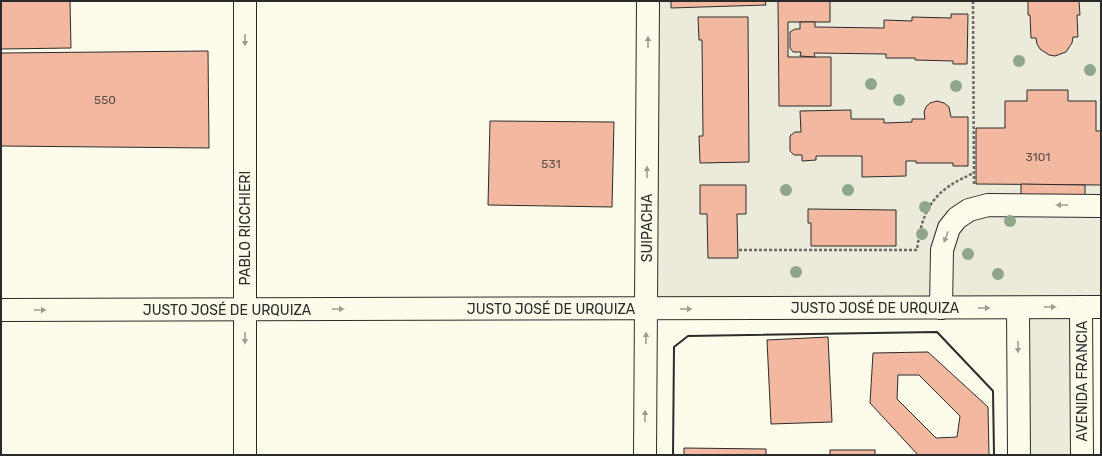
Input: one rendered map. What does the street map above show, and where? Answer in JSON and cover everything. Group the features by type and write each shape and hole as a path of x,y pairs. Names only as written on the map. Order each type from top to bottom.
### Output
{"street":[{"name":"PABLO RICCHIERI","path":"245,1 245,455"},
{"name":"SUIPACHA","path":"644,455 648,1"},
{"path":"941,308 942,250 950,228 957,218 968,210 988,205 1101,206"},
{"name":"JUSTO JOSÉ DE URQUIZA","path":"1,310 1091,307"},
{"name":"AVENIDA FRANCIA","path":"1082,455 1091,307"},
{"path":"1018,308 1019,455"}],"path":[{"path":"973,1 974,209"},
{"path":"739,250 918,250 920,232 924,217 937,196 946,187 957,180 974,173"}],"shaded area":[{"path":"648,1 1101,1 1101,307 1081,307 1082,455 1019,455 1018,308 647,309"}],"building":[{"path":"1,1 70,1 71,48 1,49"},
{"path":"671,1 765,1 766,5 671,8"},
{"path":"778,1 830,1 830,22 788,22 788,57 831,57 831,106 779,106"},
{"path":"1028,1 1079,1 1080,15 1077,15 1078,37 1073,37 1072,43 1066,52 1055,56 1049,55 1040,49 1036,38 1031,38"},
{"path":"951,14 968,14 967,64 953,64 953,61 915,60 915,58 886,58 886,54 814,53 815,57 800,56 801,52 793,52 790,48 790,32 795,29 800,29 800,22 815,22 815,27 884,28 884,20 912,21 912,17 951,18"},
{"path":"698,17 748,17 749,162 700,163 699,136 703,136 702,40 699,40"},
{"path":"208,51 209,148 1,146 1,53"},
{"path":"1027,90 1068,90 1068,101 1096,101 1096,131 1101,131 1101,185 976,184 976,128 1005,128 1005,101 1027,101"},
{"path":"937,101 944,103 949,107 951,117 968,117 968,166 953,166 953,163 916,163 916,161 906,161 906,176 862,177 862,156 816,156 816,160 802,161 802,155 794,155 790,151 790,136 795,132 801,132 800,111 851,110 851,119 884,119 884,123 912,122 912,119 925,119 924,112 926,107 930,103"},
{"path":"490,121 614,122 612,207 488,205"},
{"path":"1021,184 1085,185 1085,215 1021,215"},
{"path":"700,185 746,185 746,214 737,214 738,258 708,258 707,214 700,214"},
{"path":"808,209 896,210 896,246 811,246 811,223 808,223"},
{"path":"828,337 832,422 771,424 767,340"},
{"path":"928,352 988,407 989,455 918,455 870,403 873,353","holes":["898,375 919,375 960,416 957,437 936,438 897,399"]},
{"path":"684,448 766,449 766,455 684,455"},
{"path":"830,450 875,450 875,455 830,455"}],"wall":[{"path":"673,455 674,347 688,336 937,332 993,391 994,455"}]}
